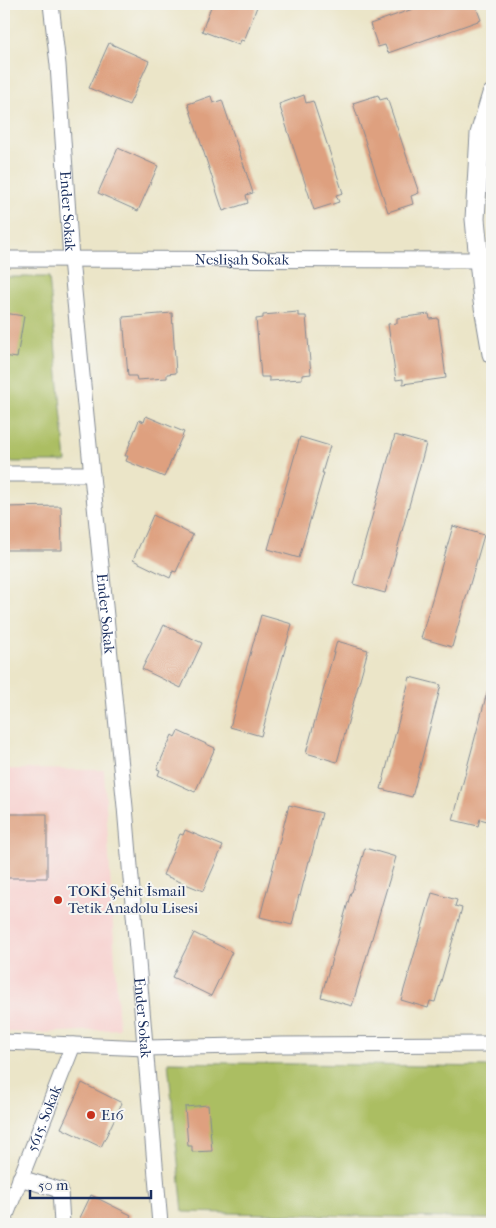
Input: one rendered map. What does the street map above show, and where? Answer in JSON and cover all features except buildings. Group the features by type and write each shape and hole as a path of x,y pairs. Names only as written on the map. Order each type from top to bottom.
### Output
{"street":[{"name":"Ender Sokak","path":"51,4 58,65 71,259 125,807 160,1224"},
{"path":"492,94 480,134 475,219 492,354"},
{"name":"Neslişah Sokak","path":"4,259 479,260"},
{"path":"4,474 92,474"},
{"path":"4,1042 146,1048 281,1044 492,1044"},
{"name":"5615. Sokak","path":"4,1220 73,1045"},
{"path":"20,1178 60,1190 62,1224"}],"shaded area":[{"name":"TOKİ Şehit İsmail Tetik Anadolu Lisesi","path":"4,769 104,770 119,1029 41,1033 4,1032"}],"green space":[{"path":"4,277 49,277 66,462 4,462"},
{"path":"168,1062 492,1067 492,1219 183,1212"}],"place":[{"name":"TOKİ Şehit İsmail Tetik Anadolu Lisesi","path":"58,900"},
{"name":"E16","path":"91,1115"}]}
